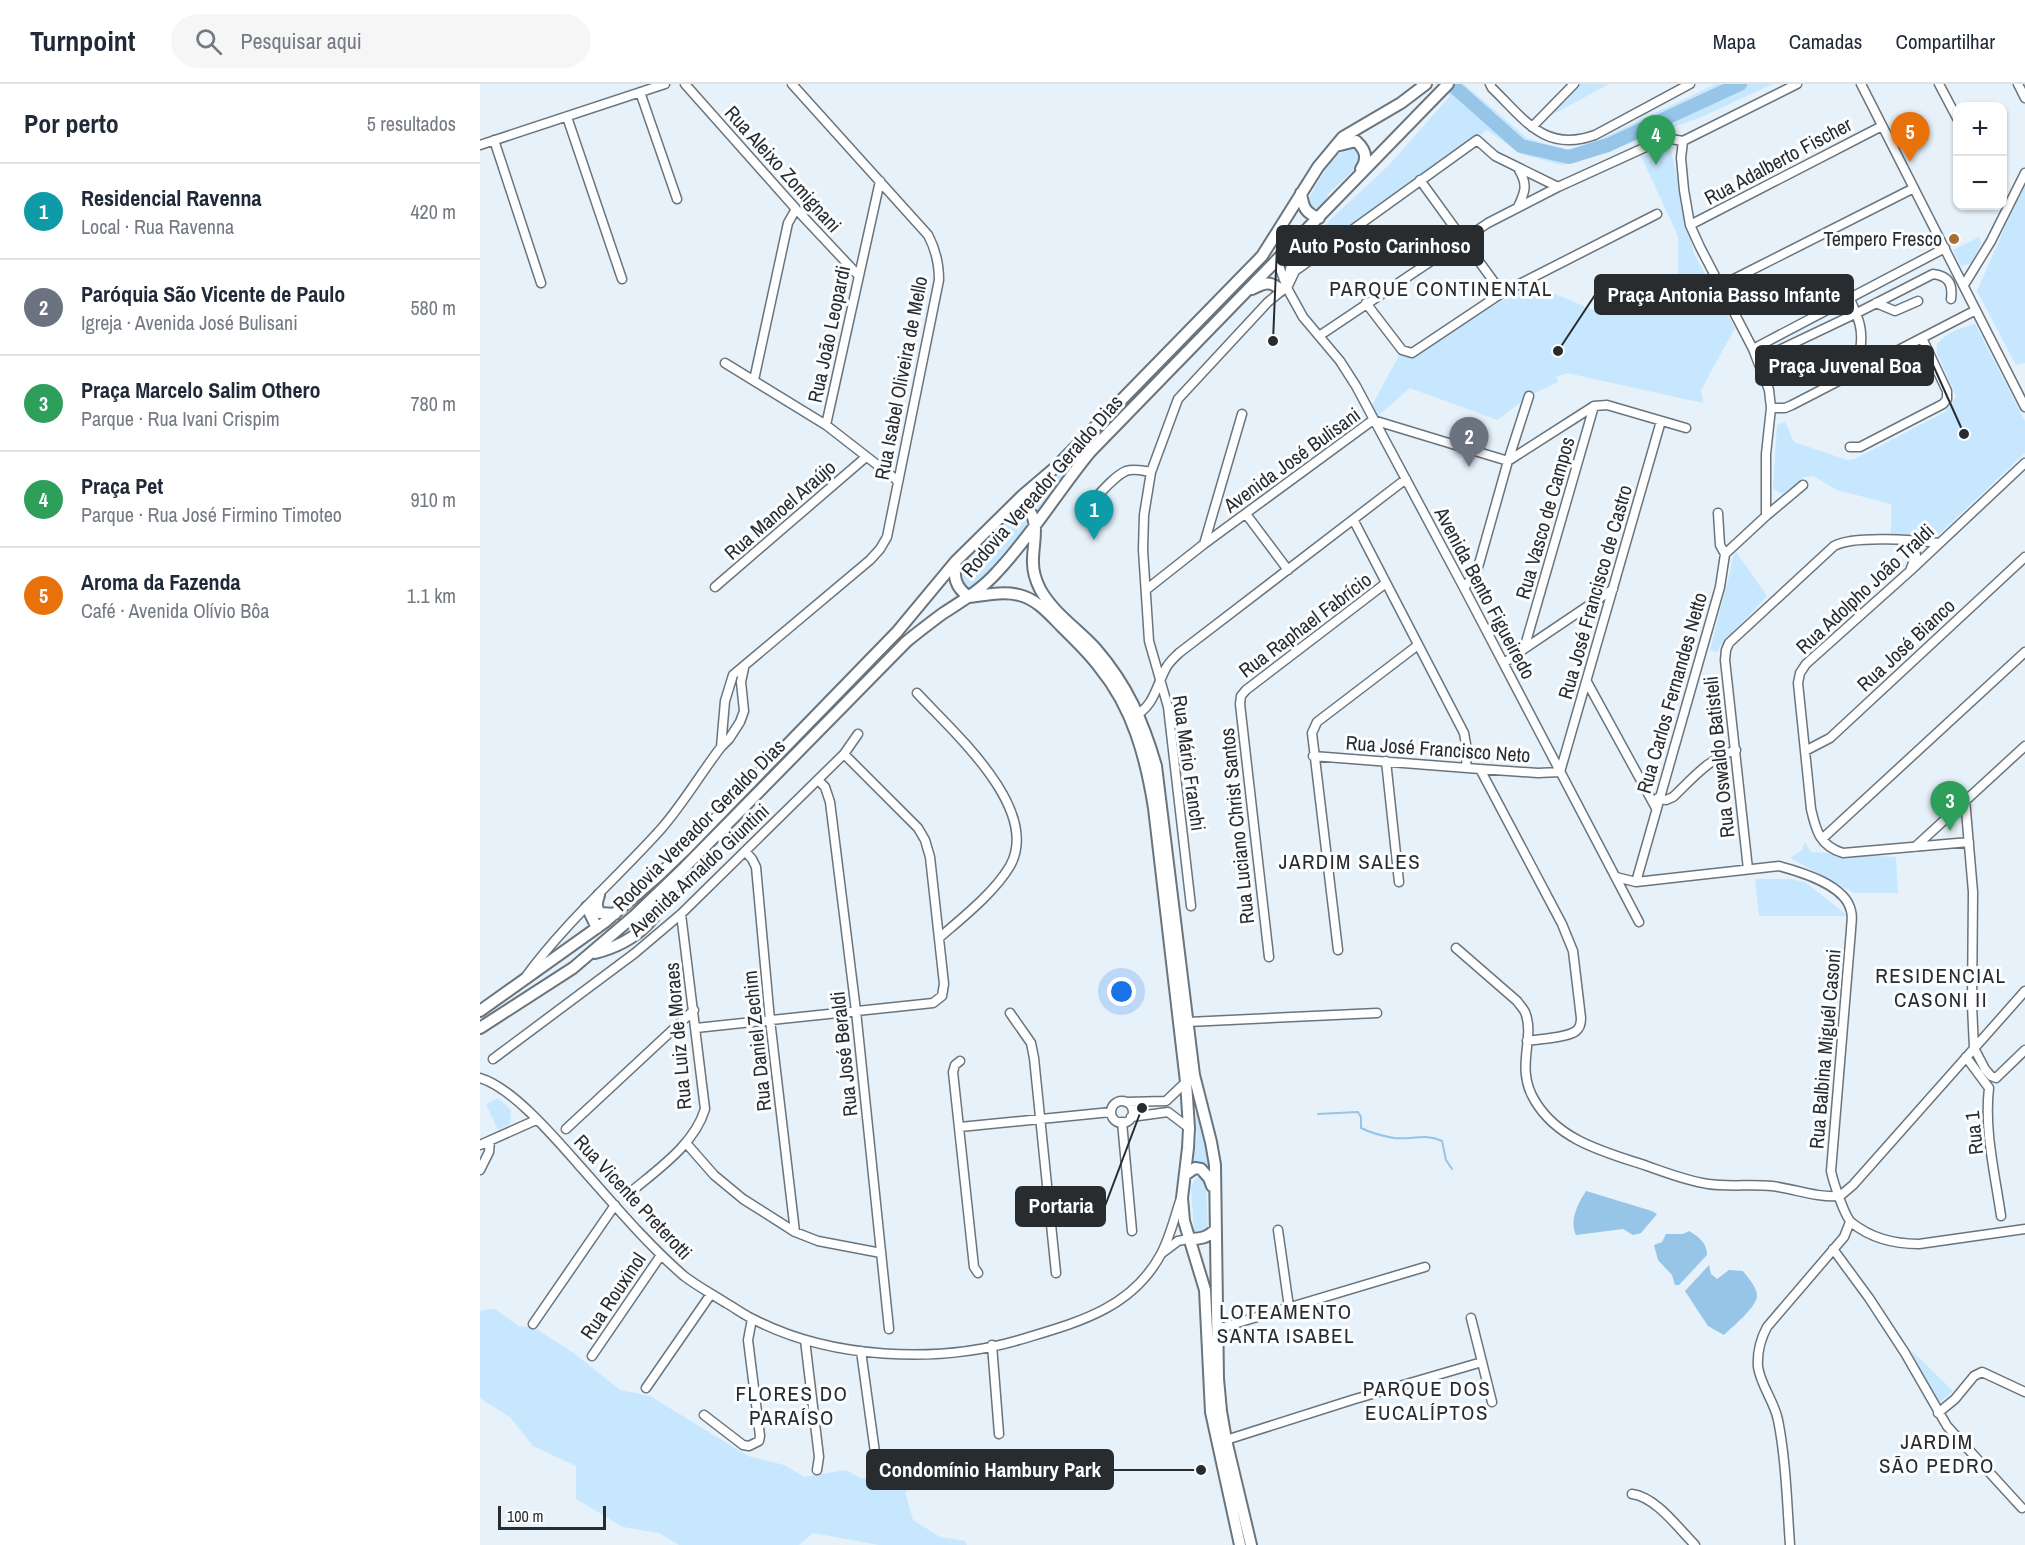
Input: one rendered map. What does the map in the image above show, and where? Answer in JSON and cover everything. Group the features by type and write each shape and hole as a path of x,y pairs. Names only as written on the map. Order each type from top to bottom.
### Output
{"main road":[{"name":"Rodovia Vereador Geraldo Dias","path":"480,1011 615,914 684,851 897,632 956,561 1005,512 1057,466 1262,256 1318,168 1343,137 1401,103 1426,84"},
{"name":"Rodovia Vereador Geraldo Dias","path":"480,1028 547,986 587,957 684,868 906,642 942,614 969,597 996,573 1035,527 1067,480 1090,452 1448,84"},
{"path":"1335,147 1356,141 1362,146 1365,159 1354,180"},
{"path":"1301,193 1302,204 1306,212 1318,218"},
{"path":"1277,260 1276,250 1285,220"},
{"path":"1246,291 1267,282 1284,289"},
{"path":"1033,561 1053,501"},
{"path":"1005,512 1025,507 1030,510 1035,527 1033,561 1035,574 1044,597 1095,649 1114,672 1156,766 1194,1075 1215,1165 1218,1379 1221,1411 1251,1545"},
{"path":"956,561 954,574 956,585 969,597 1008,593 1021,595 1036,603 1101,668 1135,716 1148,768 1154,808 1186,1082 1189,1128 1182,1198 1184,1221 1205,1290 1211,1412 1240,1545"},
{"path":"577,941 576,949 587,957 645,936 684,868"},
{"path":"599,895 597,909 600,913 615,914"},
{"path":"587,907 597,928"},
{"path":"547,986 555,976 556,970 551,960"},
{"path":"1185,1175 1195,1168 1201,1169 1209,1178 1215,1192"},
{"path":"1188,1239 1203,1239 1216,1229"}],"street":[{"path":"480,145 665,84"},
{"name":"Rua Aleixo Zomignani","path":"685,84 795,209 858,275"},
{"name":"Rua Isabel Oliveira de Mello","path":"721,747 727,691 734,675 870,560 887,537 939,279 939,264 928,235 792,84"},
{"path":"1532,127 1574,84"},
{"path":"1491,86 1532,127 1550,138 1580,141 1690,84"},
{"path":"1318,336 1463,238 1518,207 1660,140 1683,141 1797,84"},
{"path":"1861,84 2025,407"},
{"path":"1939,84 1953,111"},
{"path":"2018,84 2025,98"},
{"path":"640,92 677,199"},
{"path":"567,117 622,279"},
{"name":"Rua Adalberto Fischer","path":"1690,225 1882,126"},
{"path":"494,140 541,283"},
{"name":"Rua Mário Franchi","path":"1191,906 1168,706 1149,641 1143,550 1144,515 1151,472 1178,399 1284,289 1295,271 1477,140 1495,156 1519,170"},
{"path":"1683,141 1681,158 1690,225 1754,349 1769,390 1771,408 1766,454 1766,516"},
{"path":"1519,170 1558,187"},
{"path":"1518,207 1526,188 1525,180 1519,170"},
{"path":"2007,202 2025,173"},
{"path":"1420,180 1502,293"},
{"name":"Rua João Leopardi","path":"826,425 880,181"},
{"path":"1720,286 1914,188"},
{"path":"754,380 788,224 795,209"},
{"path":"1964,285 1981,261 2003,210"},
{"path":"1366,303 1402,350 1413,353 1502,293 1657,214"},
{"path":"1284,289 1292,259 1303,234"},
{"path":"1754,349 1945,248"},
{"name":"Avenida Bento Figueiredo","path":"1277,260 1284,289 1303,317 1340,361 1356,386 1639,922"},
{"path":"1775,352 1933,274 1951,283 1951,299"},
{"path":"1850,298 1862,333 1860,350"},
{"path":"1876,303 1898,311 1918,301"},
{"path":"1771,408 1785,408 1976,310"},
{"path":"1850,447 1860,447 1944,404 1947,391 1922,338"},
{"path":"725,363 826,425 898,481"},
{"path":"1464,588 1477,570 1528,396"},
{"path":"1508,461 1594,406 1606,405 1686,428"},
{"name":"Rua Vasco de Campos","path":"1524,649 1594,406"},
{"path":"1204,544 1242,414"},
{"name":"Avenida José Bulisani","path":"1147,589 1204,544 1373,420 1508,461"},
{"name":"Rua José Francisco de Castro","path":"1560,772 1661,421"},
{"name":"Rua Manoel Araújo","path":"715,587 866,457"},
{"name":"Rua Adolpho João Traldi","path":"1822,839 1815,829 1810,809 1798,683 1800,673 1806,664 1910,571 2025,463"},
{"path":"1082,512 1125,472 1135,469 1151,472"},
{"path":"1135,716 1150,703 1167,665 1179,653 1406,479"},
{"path":"1725,554 1803,485"},
{"name":"Rua Carlos Fernandes Netto","path":"1636,882 1658,798 1720,587 1725,554 1720,545 1718,513"},
{"path":"1246,514 1287,570"},
{"path":"1353,521 1464,733 1467,750 1466,768"},
{"path":"1895,541 1905,539 1939,543"},
{"name":"Rua Oswaldo Batisteli","path":"1748,869 1725,660 1729,643 1834,546 1851,540 1895,541"},
{"path":"1895,541 1914,548 1916,555 1910,571"},
{"name":"Rua José Bianco","path":"1805,751 1830,738 2025,557"},
{"name":"Rua Raphael Fabrício","path":"1243,693 1386,583"},
{"path":"1504,663 1613,589"},
{"path":"1338,950 1312,733 1317,722 1418,645"},
{"path":"1969,842 1843,853 1831,850 1822,839 2025,652"},
{"path":"523,982 537,962 663,826 729,739 744,711 741,682 744,668"},
{"path":"1587,682 1656,808"},
{"path":"917,693 998,784 1010,808 1018,834 1016,852 1009,866 971,910 939,938"},
{"name":"Rua Luciano Christ Santos","path":"1243,693 1240,704 1269,957"},
{"path":"724,710 744,711"},
{"name":"Avenida Arnaldo Giuntini","path":"493,1059 635,953 645,936 681,914 844,754 858,734"},
{"path":"1915,846 2025,746"},
{"path":"1658,798 1666,800 1673,797 1711,761 1736,750"},
{"path":"696,1028 933,1003 942,996 944,984 939,938 930,857 925,840 918,828 844,754"},
{"name":"Rua José Francisco Neto","path":"1313,756 1480,770 1560,772"},
{"path":"1386,761 1399,882"},
{"path":"1480,770 1563,924 1573,951 1580,1026 1575,1032 1567,1035 1527,1041"},
{"name":"Rua José Beraldi","path":"818,780 825,787 830,802 856,1011 889,1329"},
{"path":"1965,800 1973,892 1974,1048 1990,1081"},
{"name":"Rua Daniel Zechim","path":"745,851 756,867 770,1020 795,1232"},
{"name":"Rua Balbina Miguél Casoni","path":"1748,869 1779,866 1799,871 1843,894 1852,912 1831,1171 1850,1222"},
{"path":"1616,877 1636,882 1748,869"},
{"name":"Rua Luiz de Moraes","path":"627,1196 686,1143 700,1123 705,1109 681,914"},
{"path":"626,943 635,953"},
{"path":"1455,948 1521,1006 1527,1023 1524,1068 1527,1085 1543,1114 1576,1140 1609,1154 1686,1180 1711,1184 1755,1184 1790,1189 1824,1198 1839,1196 1853,1185 2025,991"},
{"path":"566,1129 694,1010"},
{"path":"1010,1013 1031,1043 1035,1058 1056,1273"},
{"path":"1188,1022 1377,1013"},
{"path":"1990,1081 2025,1050"},
{"path":"1966,1057 1990,1081"},
{"path":"960,1061 955,1065 953,1072 974,1267 978,1273"},
{"name":"Rua Vicente Preterotti","path":"483,1079 516,1101 536,1120 661,1255 686,1277 752,1319 805,1340 861,1351 916,1355 961,1352 992,1346 1064,1326 1104,1311 1125,1298 1162,1253 1178,1241 1188,1239"},
{"name":"Rua 1","path":"1990,1081 1986,1101 2001,1216"},
{"path":"1122,1122 1115,1119 1112,1112 1116,1103 1166,1101 1186,1082"},
{"path":"1166,1101 1168,1112 1189,1128"},
{"path":"1126,1102 1133,1110 1131,1117"},
{"path":"960,1127 1112,1112"},
{"path":"1122,1122 1131,1117 1168,1112"},
{"path":"480,1145 536,1120"},
{"path":"1122,1122 1132,1231"},
{"path":"480,1170 489,1152 490,1141"},
{"path":"686,1143 714,1175 743,1199 795,1232 818,1241 881,1253"},
{"name":"Rua Vicente Preterotti","path":"1162,1253 1182,1198"},
{"path":"533,1324 615,1205"},
{"path":"1790,1545 1778,1419 1763,1385 1759,1369 1758,1355 1761,1338 1767,1327 1844,1237 1850,1222 1887,1241 1902,1244 1919,1244 2025,1229"},
{"path":"1278,1230 1289,1307"},
{"path":"1833,1249 1905,1353 1947,1426 2022,1508"},
{"name":"Rua Rouxinol","path":"592,1356 661,1255"},
{"path":"1217,1329 1425,1267"},
{"path":"646,1388 711,1294"},
{"path":"1471,1318 1492,1402"},
{"path":"704,1415 743,1445 749,1446 759,1441 748,1340 752,1319"},
{"path":"805,1340 819,1457 817,1470"},
{"path":"992,1346 999,1434"},
{"path":"861,1351 877,1467"},
{"path":"1226,1440 1482,1362"},
{"path":"1938,1413 1955,1399 1974,1376 1982,1372 2025,1392"},
{"path":"1632,1494 1642,1495 1654,1504 1695,1545"}],"shaded area":[{"path":"1437,84 1464,84 1527,138 1568,150 1596,141 1716,84 1773,84 1699,118 1586,159 1561,165 1521,154 1487,130 1310,254 1298,260 1329,221 1388,166 1450,96"},
{"path":"1579,84 1609,84 1548,117"},
{"path":"1351,147 1359,151 1362,162 1328,194 1325,203 1319,209 1310,207 1308,199 1326,169 1337,156"},
{"path":"1671,150 1694,254 1735,328 1701,390 1703,403 1567,373 1556,377 1558,382 1529,396 1497,420 1410,388 1373,420 1369,411 1402,350 1413,357 1529,283 1605,315 1678,283 1678,236 1641,156"},
{"path":"2025,181 2025,363 2016,365 1977,291"},
{"path":"1979,237 1981,243 1972,263 1961,266 1953,250"},
{"path":"1219,308 1039,517 1034,508 1022,502 1082,450"},
{"path":"1975,324 2025,421 2025,453 1938,535 1891,534 1891,504 1837,490 1813,476 1804,477 1783,494 1773,489 1777,425 1785,422 1794,442 1847,460 1855,459 1945,412 1956,396 1937,353 1937,344 1949,333"},
{"path":"1018,512 1028,516 1030,523 1028,526 1000,557 997,567 981,583 969,590 962,587 957,570 1012,515"},
{"path":"1736,552 1767,596 1717,652 1710,650"},
{"path":"1805,842 1811,852 1896,857 1898,893 1854,893 1790,858 1802,850"},
{"path":"1755,879 1790,879 1805,882 1848,916 1759,916"},
{"path":"498,1098 511,1110 510,1124 498,1130 486,1104"},
{"path":"1196,1109 1210,1166 1193,1163 1197,1137"},
{"path":"1201,1176 1205,1179 1206,1185 1208,1231 1200,1234 1194,1232 1191,1187 1195,1179"},
{"path":"1586,1191 1657,1214 1641,1233 1633,1235 1623,1229 1576,1235 1574,1218"},
{"path":"1689,1231 1702,1241 1707,1255 1679,1285 1675,1285 1672,1275 1658,1260 1654,1245 1662,1242 1666,1234 1683,1234"},
{"path":"1709,1265 1711,1274 1717,1279 1729,1270 1743,1271 1757,1293 1753,1306 1724,1335 1708,1326 1685,1291"},
{"path":"495,1309 518,1326 535,1328 575,1354 620,1390 650,1396 748,1456 784,1465 804,1477 846,1470 860,1478 899,1478 896,1449 923,1451 924,1481 905,1492 913,1520 940,1537 965,1541 967,1545 879,1545 813,1533 799,1545 679,1545 659,1533 623,1527 576,1499 576,1466 533,1446 511,1418 480,1398 480,1311"},
{"path":"1911,1350 1953,1391 1939,1403 1934,1398"}],"waterway":[{"path":"1451,84 1521,146 1569,157 1608,145 1740,84"},
{"path":"1318,1114 1358,1112 1361,1117 1361,1128 1373,1133 1394,1138 1425,1137 1442,1141 1446,1160 1452,1169"}],"place":[{"name":"Aroma da Fazenda","path":"1910,162"},
{"name":"Praça Pet","path":"1656,165"},
{"name":"Tempero Fresco","path":"1954,239"},
{"name":"Auto Posto Carinhoso","path":"1273,341"},
{"name":"Praça Antonia Basso Infante","path":"1558,351"},
{"name":"Praça Juvenal Boa","path":"1964,434"},
{"name":"Paróquia São Vicente de Paulo","path":"1469,467"},
{"name":"Residencial Ravenna","path":"1094,540"},
{"name":"Praça Marcelo Salim Othero","path":"1950,831"},
{"name":"Portaria","path":"1142,1108"},
{"name":"Condomínio Hambury Park","path":"1201,1470"}],"district":[{"name":"PARQUE CONTINENTAL","path":"1441,289"},
{"name":"JARDIM SALES","path":"1350,862"},
{"name":"RESIDENCIAL CASONI II","path":"1941,988"},
{"name":"LOTEAMENTO SANTA ISABEL","path":"1286,1324"},
{"name":"PARQUE DOS EUCALÍPTOS","path":"1427,1401"},
{"name":"FLORES DO PARAÍSO","path":"792,1406"},
{"name":"JARDIM SÃO PEDRO","path":"1937,1454"}]}
